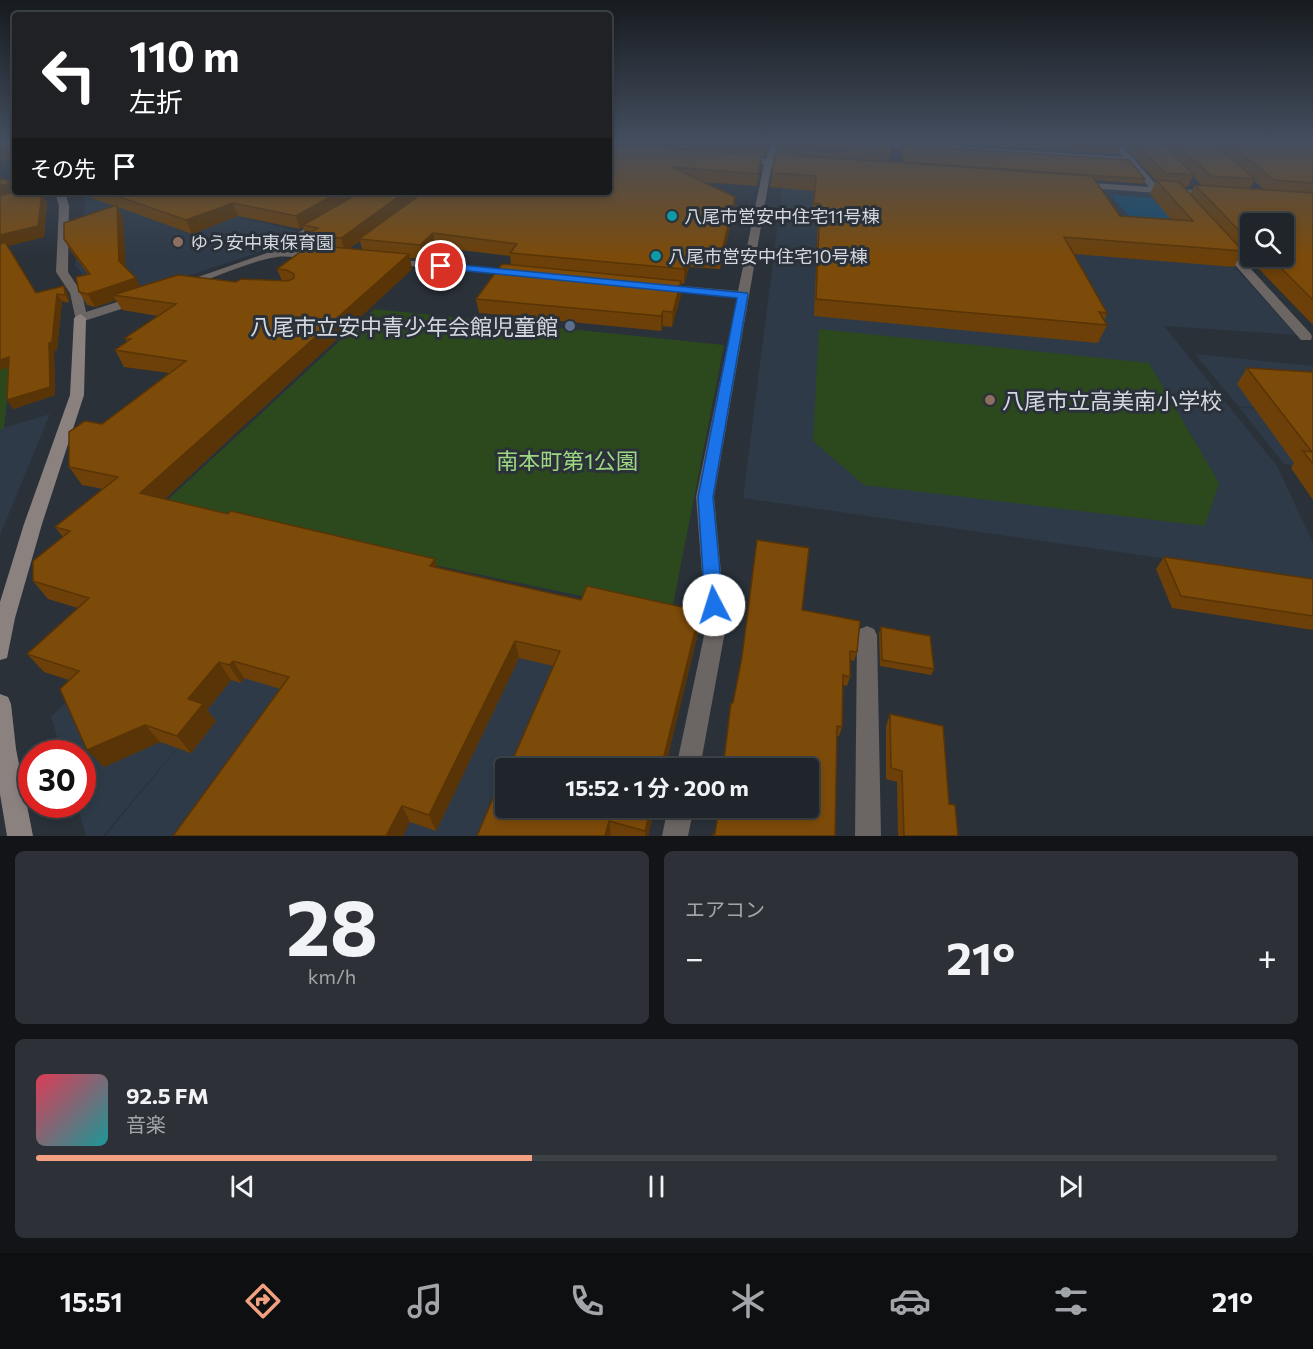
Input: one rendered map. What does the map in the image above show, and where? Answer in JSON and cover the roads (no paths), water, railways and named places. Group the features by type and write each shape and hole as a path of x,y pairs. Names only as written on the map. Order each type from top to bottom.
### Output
{"street":[{"path":"690,758 716,626 705,497 766,180"},
{"path":"1147,180 1156,190"},
{"path":"1074,184 1223,195"},
{"path":"1194,186 1202,193"},
{"path":"1176,192 1191,209"},
{"path":"0,651 5,618 33,524 77,395 80,318 76,287 62,272 64,206 61,195"},
{"path":"274,254 279,248 327,220"},
{"path":"1214,235 1306,337"},
{"path":"177,286 274,254 293,252 326,255"},
{"path":"383,261 522,274"},
{"path":"198,279 222,282"},
{"path":"650,286 743,295"},
{"path":"80,318 155,293"},
{"path":"867,635 868,836"},
{"path":"0,704 2,750 20,836"},
{"path":"675,836 679,818"}],"water":[{"path":"1111,195 1152,198 1177,225 1134,222"}],"place":[{"name":"八尾市営安中住宅11号棟","path":"672,216"},
{"name":"ゆう安中東保育園","path":"178,242"},
{"name":"八尾市営安中住宅10号棟","path":"656,256"},
{"name":"八尾市立安中青少年会館児童館","path":"570,326"},
{"name":"八尾市立高美南小学校","path":"990,400"}],"park label":[{"name":"南本町第1公園","path":"567,460"}]}
